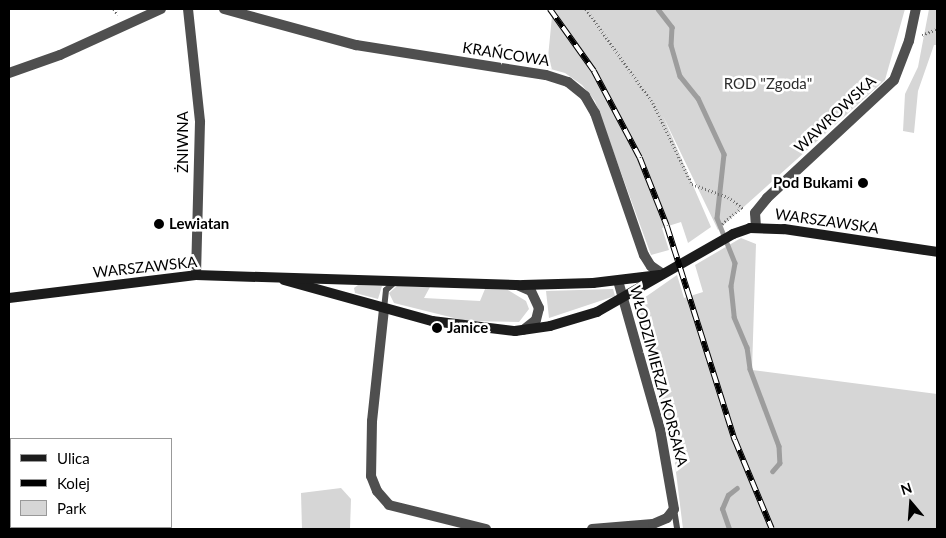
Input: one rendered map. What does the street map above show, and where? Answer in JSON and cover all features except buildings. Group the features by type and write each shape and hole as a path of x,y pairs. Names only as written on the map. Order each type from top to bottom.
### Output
{"street":[{"path":"9,73 60,55 161,9"},
{"name":"ŻNIWNA","path":"188,9 200,122 196,275"},
{"name":"KRAŃCOWA","path":"224,9 356,44 546,75 568,82 585,96 595,113 644,255 651,266 663,274"},
{"name":"WAWROWSKA","path":"755,213 894,80 909,40 916,9"},
{"path":"755,213 756,227"},
{"name":"WARSZAWSKA","path":"284,280 432,321 515,331 574,320 624,300 663,274 722,240 733,234 756,227 937,252"},
{"name":"WARSZAWSKA","path":"9,298 196,275 284,280 398,280 514,285 618,281 663,274"},
{"name":"WŁODZIMIERZA KORSAKA","path":"618,281 660,429 674,509"},
{"name":"WARSZAWSKA","path":"514,285 531,291 539,308 532,324 515,331"},
{"path":"384,309 372,421 371,476 377,491 389,505 486,529"},
{"path":"592,529 653,524 667,518 674,509"}],"lane":[{"path":"384,309 388,286 398,280"},
{"name":"WŁODZIMIERZA KORSAKA","path":"674,509 676,529"}],"path":[{"path":"586,9 654,103 692,184 728,197 740,209 755,213"},
{"path":"720,226 740,209"}],"green space":[{"name":"ROD \"Zgoda\"","path":"546,9 905,9 885,80 718,230 663,116 711,227 688,243 681,222 662,228 669,250 651,255 595,101 582,85 565,73 547,68 552,16"},
{"path":"929,9 937,9 937,45 934,45 918,91 914,133 903,131 905,94 918,67"},
{"path":"741,238 756,244 752,370 937,394 937,529 683,529 672,440 634,305 677,275 684,298 703,292 695,265"},
{"path":"358,285 382,286 378,299 355,293 354,288"},
{"path":"397,286 430,287 424,298 480,301 485,289 508,290 526,301 529,309 519,322 466,321 394,303 389,293"},
{"path":"613,289 615,296 549,318 546,291"},
{"path":"341,488 351,499 350,529 302,529 301,493"}],"waterway":[{"path":"658,9 672,27 671,45 680,76 698,98 724,154 717,218 735,263 731,286 734,317 747,347 750,369 779,446 780,463 773,471"},
{"path":"729,529 722,509 728,495 737,488"}],"railway":[{"path":"550,9 594,71 640,158 667,226 735,440 772,529"}],"place":[{"name":"Pod Bukami","path":"863,183"},
{"name":"Lewiatan","path":"159,224"},
{"name":"Janice","path":"437,328"}]}
